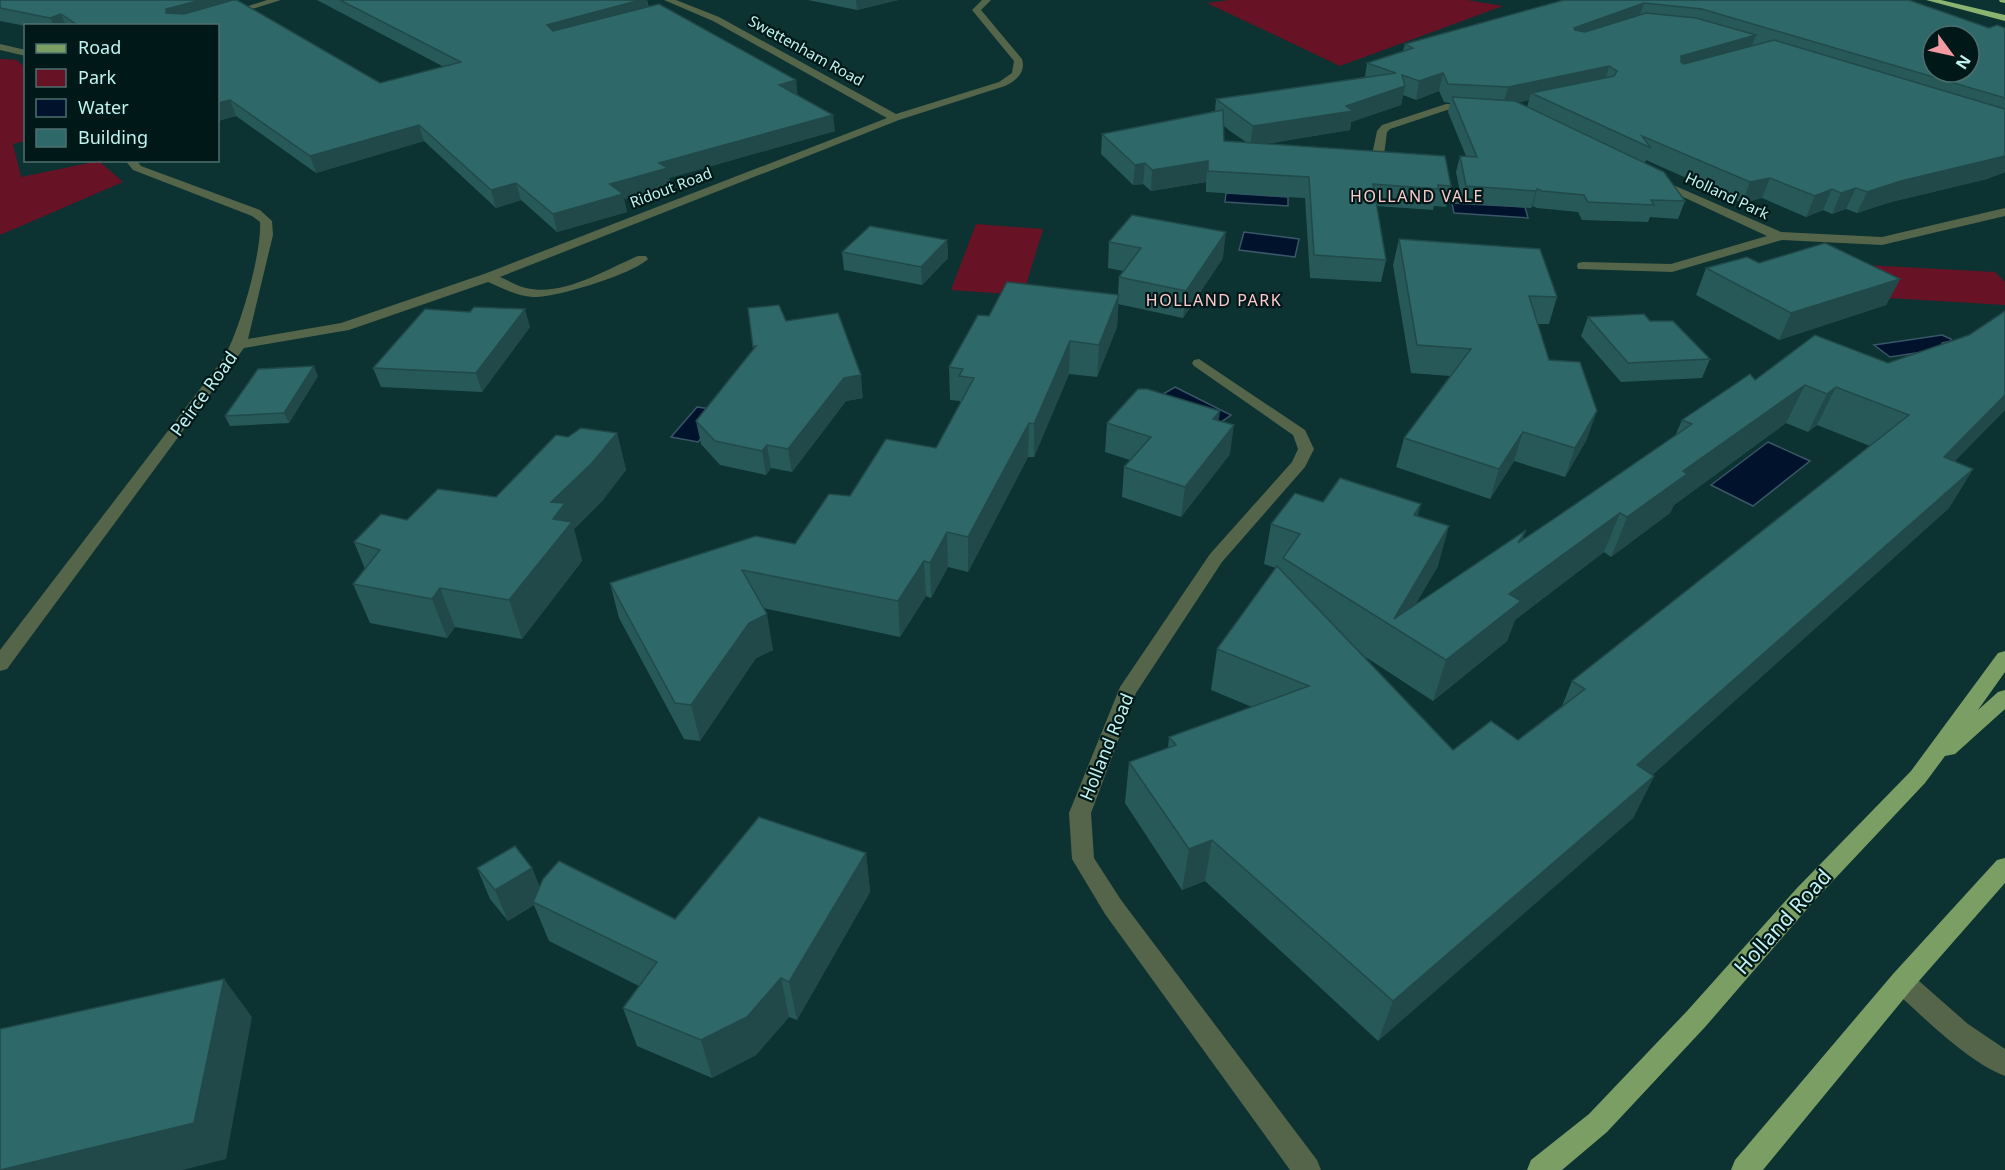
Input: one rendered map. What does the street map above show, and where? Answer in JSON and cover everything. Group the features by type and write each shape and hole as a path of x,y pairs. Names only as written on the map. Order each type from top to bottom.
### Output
{"highway":[{"path":"1930,0 2005,18"},
{"path":"1960,0 2005,11"}],"main road":[{"name":"Holland Road","path":"1541,1170 1598,1123 1697,1018 1805,895 1918,777 2005,657"},
{"path":"1918,777 2005,697"},
{"path":"1745,1170 1902,982 2005,867"}],"street":[{"path":"216,17 277,0"},
{"name":"Swettenham Road","path":"668,0 716,18 895,118"},
{"name":"Ridout Road","path":"239,345 344,327 489,277 895,118 1002,84 1014,78 1020,69 1019,61 975,10 987,0"},
{"path":"665,13 687,7"},
{"path":"0,47 24,53"},
{"path":"1378,155 1382,131 1386,128 1446,107 1481,108"},
{"name":"Peirce Road","path":"0,664 174,436 239,345 267,235 266,221 256,213 137,168 132,162"},
{"name":"Holland Park","path":"1645,176 1752,227 1781,236 1882,241 2005,212"},
{"name":"Holland Park","path":"1583,266 1662,270 1683,267 1781,236"},
{"path":"489,277 514,288 534,293 563,290 642,259"},
{"name":"Holland Road","path":"1199,363 1300,433 1306,449 1299,464 1216,558 1127,692 1080,813 1083,859 1120,916 1307,1170"},
{"path":"1902,982 1959,1032 2005,1064"}],"green space":[{"path":"1229,0 1467,0 1503,6 1340,66 1207,3"},
{"path":"0,59 17,60 24,67 24,141 13,144 21,177 100,162 123,182 0,235"},
{"path":"976,224 1043,229 1023,295 951,290"},
{"path":"1847,264 1995,272 2005,282 2005,305 1872,297"}],"water":[{"path":"1226,193 1288,197 1288,206 1225,202"},
{"path":"1452,203 1525,207 1528,218 1454,213"},
{"path":"1244,232 1299,239 1295,257 1239,250"},
{"path":"1942,335 1951,341 1942,343 1942,349 1890,357 1874,345"},
{"path":"1175,387 1231,415 1214,427 1158,397"},
{"path":"697,407 724,411 698,442 671,437"},
{"path":"1768,442 1810,461 1753,506 1711,485"}],"building":[{"path":"0,0 201,0 166,9 166,13 184,14 237,0 380,83 461,62 340,0 640,0 547,25 553,31 659,4 796,80 779,85 833,115 659,163 668,168 610,184 623,194 553,214 516,183 491,190 419,125 310,156 230,100 219,103 219,24 76,24 61,14 50,18 0,8"},
{"path":"1564,0 1909,0 1978,24 1921,24 1921,73 1702,9 1644,3 1574,28 1585,32 1646,13 1696,18 1756,35 1681,56 1681,62 1684,64 1774,40 2005,109 2005,156 1901,181 1867,192 1856,188 1841,193 1832,189 1815,196 1770,178 1750,182 1642,136 1651,148 1531,93 1614,76 1617,71 1609,66 1508,87 1448,84 1443,73 1419,81 1402,75 1405,86 1346,106 1353,111 1253,126 1216,99 1396,73 1367,63 1413,48 1405,44"},
{"path":"1981,25 1989,28 1997,25 2005,28 2005,98 1957,84 1981,84"},
{"path":"1452,97 1515,101 1664,172 1685,201 1651,200 1654,205 1588,202 1584,195 1537,189 1536,191 1466,186 1460,156 1477,157"},
{"path":"1223,110 1224,141 1445,156 1451,186 1438,185 1438,189 1373,184 1386,260 1314,255 1309,177 1208,171 1208,161 1152,170 1145,163 1135,165 1102,134"},
{"path":"1132,215 1226,232 1186,291 1119,277 1141,248 1109,242"},
{"path":"870,226 947,240 921,267 842,252"},
{"path":"1399,239 1540,249 1557,297 1529,296 1549,360 1580,362 1597,411 1575,448 1523,432 1499,469 1404,438 1471,349 1417,345"},
{"path":"1825,243 1900,279 1791,313 1706,268 1747,257 1759,263"},
{"path":"1007,282 1119,295 1099,345 1070,341 1034,424 1029,423 968,537 947,532 930,563 924,561 898,601 742,570 767,614 749,623 691,705 675,703 610,583 756,536 795,544 829,494 850,496 886,439 936,448 974,378 959,376 963,369 949,367 978,315 989,316"},
{"path":"779,305 786,321 838,313 861,375 844,378 788,449 767,445 762,451 715,441 696,421 756,346 753,347 748,308"},
{"path":"474,307 525,309 476,373 373,368 425,309 470,312"},
{"path":"2005,311 2005,395 1944,457 1973,469 1637,765 1654,776 1393,1001 1212,840 1189,849 1129,762 1176,745 1169,737 1309,686 1217,649 1277,566 1453,750 1491,721 1518,740 1585,689 1572,681 1909,415 1836,387 1827,394 1805,385 1683,471 1687,474 1627,517 1620,513 1509,594 1521,601 1446,660 1283,558 1300,534 1271,524 1295,493 1323,502 1340,478 1421,504 1414,515 1449,526 1394,619 1526,530 1518,543 1692,424 1682,420 1750,374 1755,380 1815,335 1888,363 1969,335"},
{"path":"1644,314 1650,321 1673,321 1710,359 1628,363 1588,317"},
{"path":"314,366 284,413 225,416 258,369"},
{"path":"1138,389 1147,389 1220,411 1213,419 1234,425 1185,487 1124,467 1151,437 1107,423"},
{"path":"581,428 617,433 592,463 551,502 565,503 553,519 572,522 509,600 440,588 432,599 353,584 380,550 354,542 381,514 407,520 438,489 496,497 556,435 568,437"},
{"path":"759,817 866,853 789,982 781,978 747,1017 701,1040 623,1008 657,962 533,902 543,879 559,861 675,919"},
{"path":"515,846 532,868 495,890 477,868"},
{"path":"224,979 194,1123 0,1170 0,1029"}],"district":[{"name":"HOLLAND VALE","path":"1417,196"},
{"name":"HOLLAND PARK","path":"1214,300"}]}
